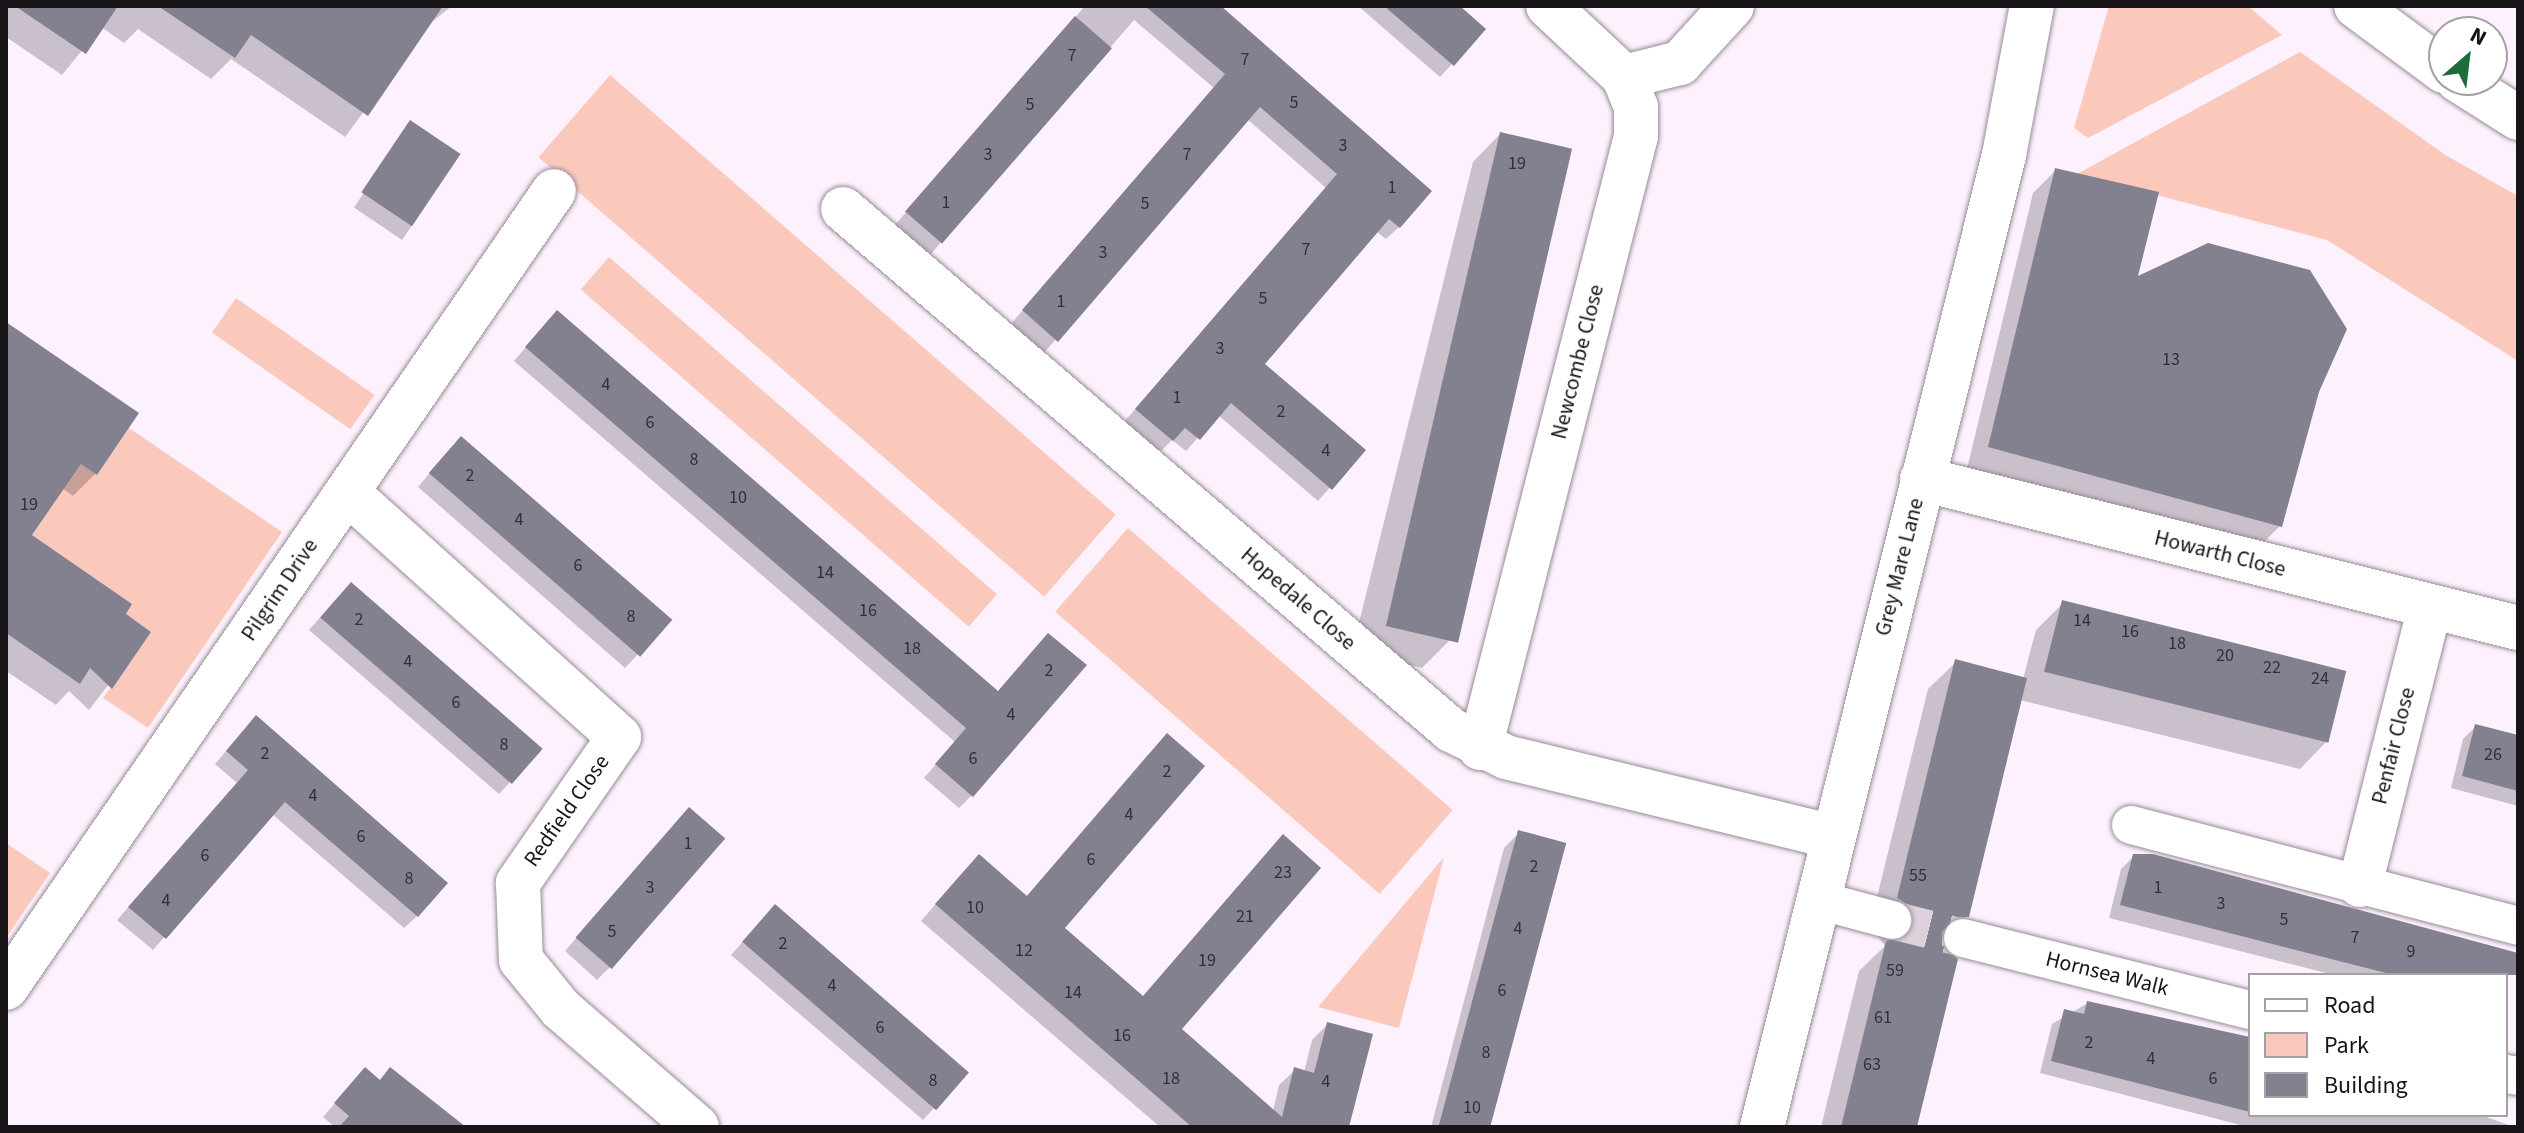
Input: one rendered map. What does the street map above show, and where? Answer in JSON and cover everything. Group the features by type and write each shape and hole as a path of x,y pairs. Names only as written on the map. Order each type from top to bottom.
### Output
{"street":[{"name":"Newcombe Close","path":"1480,748 1636,136 1636,107 1624,77 1548,6"},
{"path":"1624,77 1680,63 1732,6"},
{"name":"Grey Mare Lane","path":"1762,1127 2004,155 2032,6"},
{"path":"2356,6 2428,59"},
{"path":"2483,96 2518,118"},
{"name":"Pilgrim Drive","path":"6,988 554,191"},
{"name":"Hopedale Close","path":"843,209 1480,748 1833,837"},
{"name":"Howarth Close","path":"1922,479 2518,628"},
{"name":"Redfield Close","path":"347,492 619,737 518,883 521,960 561,1009 697,1127"},
{"name":"Penfair Close","path":"2360,885 2430,607"},
{"path":"2131,825 2518,926"},
{"path":"1818,900 1892,920"},
{"name":"Hornsea Walk","path":"1963,938 2248,1009"}],"green space":[{"path":"2109,6 2248,6 2282,35 2088,138 2074,128"},
{"path":"2300,52 2447,156 2518,196 2518,361 2327,240 2077,174"},
{"path":"610,75 1116,515 1044,597 538,157"},
{"path":"609,257 997,594 969,627 581,289"},
{"path":"236,298 374,395 350,429 212,332"},
{"path":"129,428 282,532 148,728 103,698 151,632 126,614 132,604 32,535 81,464 97,475"},
{"path":"1128,528 1453,810 1380,894 1055,612"},
{"path":"6,843 50,873 6,938"},
{"path":"1444,857 1399,1028 1318,1007"}],"building":[{"path":"15,6 118,6 86,54"},
{"path":"158,6 443,6 368,116 251,35 235,58"},
{"path":"1145,6 1221,6 1432,191 1400,228 1389,219 1265,364 1366,450 1332,490 1231,403 1200,440 1185,428 1173,441 1135,409 1337,174 1260,107 1058,342 1022,310 1225,74"},
{"path":"1384,6 1460,6 1486,29 1454,66"},
{"path":"1075,16 1112,48 942,244 905,211"},
{"path":"410,120 461,154 412,226 361,192"},
{"path":"1500,132 1572,149 1458,643 1386,626"},
{"path":"2055,168 2159,192 2138,276 2208,243 2310,270 2347,329 2319,392 2282,527 1988,447"},
{"path":"557,310 998,691 1048,633 1087,665 973,797 935,764 966,728 525,347"},
{"path":"6,322 139,413 97,475 81,464 32,535 132,604 126,614 151,632 112,689 90,668 80,684 6,633"},
{"path":"461,436 672,620 640,657 429,473"},
{"path":"351,582 543,749 512,784 320,617"},
{"path":"2062,600 2346,671 2328,743 2044,672"},
{"path":"1955,659 2027,678 1969,917 1956,917 1942,932 1942,945 1958,959 1917,1127 1841,1127 1886,941 1907,936 1913,925 1908,905 1897,898"},
{"path":"256,715 448,883 418,917 285,802 166,939 128,907 248,770 226,751"},
{"path":"2475,724 2518,735 2518,791 2462,776"},
{"path":"1167,733 1205,766 1065,928 1143,996 1283,834 1321,868 1182,1029 1282,1117 1294,1067 1314,1073 1327,1022 1373,1034 1349,1127 1192,1127 935,904 979,854 1027,896"},
{"path":"689,807 725,838 612,969 576,938"},
{"path":"1518,830 1566,843 1490,1127 1439,1127"},
{"path":"2133,854 2153,854 2518,953 2518,975 2386,973 2120,905"},
{"path":"775,904 969,1073 936,1110 742,942"},
{"path":"2087,1001 2248,1037 2248,1111 2051,1061 2064,1009 2084,1014"},
{"path":"365,1067 380,1080 390,1067 466,1127 339,1127 349,1116 334,1103"}],"tunnel":[{"path":"1892,920 1963,938"}]}
